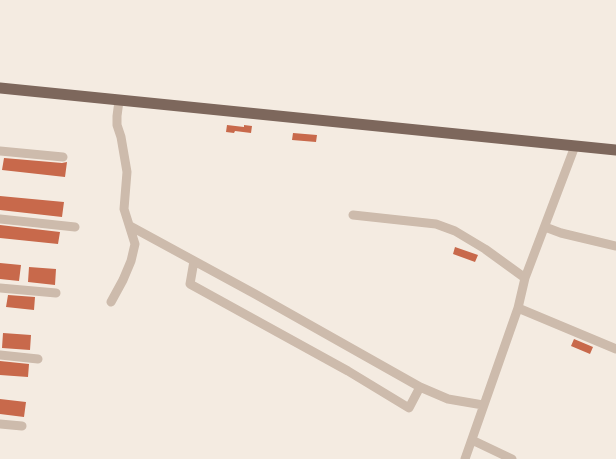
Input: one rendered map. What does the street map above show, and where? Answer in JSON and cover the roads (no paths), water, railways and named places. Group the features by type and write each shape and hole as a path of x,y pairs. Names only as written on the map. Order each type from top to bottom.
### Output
{"main road":[{"path":"0,88 616,150"}],"street":[{"path":"111,302 131,261 134,244 124,209 127,172 121,137 117,126 119,101"},
{"path":"465,459 518,308 525,278 575,146"},
{"path":"0,151 63,158"},
{"path":"353,215 436,224 455,231 486,249 525,278"},
{"path":"0,219 75,226"},
{"path":"130,226 420,387 448,400 483,406"},
{"path":"545,227 616,246"},
{"path":"194,262 190,284 340,367 409,408 420,387"},
{"path":"0,288 56,293"},
{"path":"518,308 616,350"},
{"path":"0,355 38,359"},
{"path":"0,424 22,426"},
{"path":"472,440 512,459"}]}
